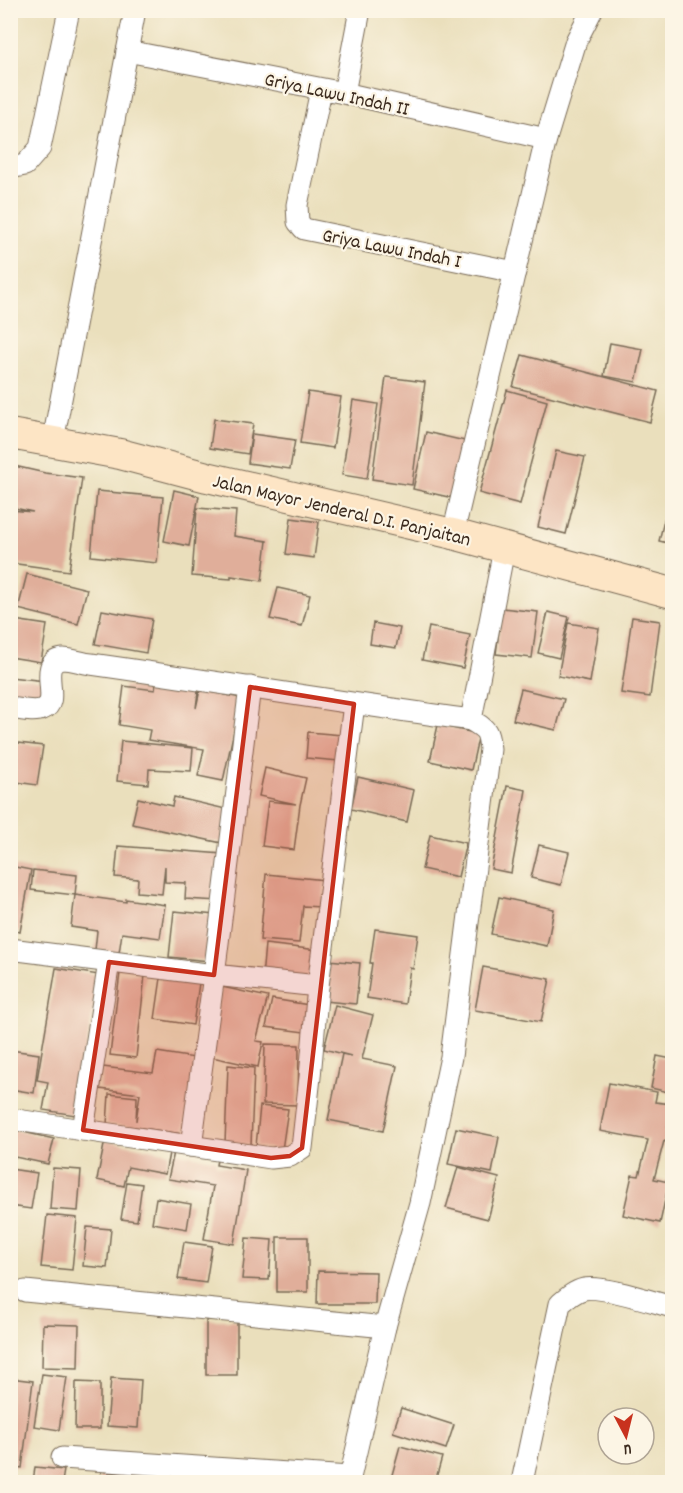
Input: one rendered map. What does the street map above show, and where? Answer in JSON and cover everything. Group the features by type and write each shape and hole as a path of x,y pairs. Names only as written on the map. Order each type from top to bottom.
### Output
{"main road":[{"name":"Jalan Mayor Jenderal D.I. Panjaitan","path":"10,434 120,454 207,477 453,534 672,593"}],"street":[{"path":"10,168 25,165 40,148 69,10"},
{"path":"53,441 135,10"},
{"path":"344,93 360,10"},
{"path":"453,534 546,139 576,41 592,10"},
{"name":"Griya Lawu Indah II","path":"127,51 344,93 546,139"},
{"name":"Griya Lawu Indah I","path":"321,90 297,205 298,222 304,229 515,272"},
{"path":"471,720 504,549"},
{"path":"10,708 45,709 51,697 49,672 51,666 65,659 471,720 484,728 488,735 490,749 452,1057 420,1203 385,1327 349,1480 62,1458"},
{"path":"191,1146 250,687"},
{"path":"10,1119 271,1158 290,1156 302,1148 318,986 354,704"},
{"path":"10,949 318,986"},
{"path":"83,1130 109,962"},
{"path":"522,1482 560,1304 583,1289 596,1288 672,1307"},
{"path":"25,1291 385,1327"}],"highlighted area":[{"path":"250,687 354,704 302,1148 290,1156 271,1158 83,1130 109,962 214,975"}],"building":[{"path":"610,343 643,349 636,382 604,376"},
{"path":"522,355 658,391 650,422 513,387"},
{"path":"386,377 425,382 412,485 372,479"},
{"path":"507,390 547,401 520,504 479,493"},
{"path":"308,392 341,397 333,448 300,443"},
{"path":"353,400 378,404 367,479 342,475"},
{"path":"214,419 253,424 248,454 210,448"},
{"path":"426,432 465,441 453,498 413,489"},
{"path":"252,434 295,440 290,469 248,463"},
{"path":"556,451 585,457 566,534 538,527"},
{"path":"10,465 82,478 69,571 10,563 10,510 33,512 10,507"},
{"path":"672,488 672,544 659,541"},
{"path":"174,490 199,496 189,546 164,541"},
{"path":"97,491 163,497 157,563 91,556"},
{"path":"197,508 236,511 234,536 267,541 262,581 231,576 231,579 192,576"},
{"path":"291,518 319,522 314,558 286,554"},
{"path":"27,574 87,589 78,624 18,609"},
{"path":"278,588 310,595 302,626 270,619"},
{"path":"502,608 538,612 532,658 496,654"},
{"path":"102,610 152,619 146,653 95,644"},
{"path":"548,612 569,617 559,658 538,653"},
{"path":"632,617 660,621 650,697 621,693"},
{"path":"14,620 47,625 41,662 10,657"},
{"path":"373,623 400,628 396,648 370,644"},
{"path":"568,623 599,628 590,682 558,676"},
{"path":"429,627 470,635 463,668 422,660"},
{"path":"10,677 45,681 42,704 10,700"},
{"path":"157,677 199,683 196,708 200,690 241,698 223,781 198,776 204,749 148,740 150,730 119,725 124,686 155,690"},
{"path":"521,689 564,699 556,730 513,720"},
{"path":"438,725 479,734 471,770 430,761"},
{"path":"308,732 342,735 339,761 306,758"},
{"path":"121,741 193,748 191,771 149,769 148,784 117,781"},
{"path":"10,742 43,746 37,785 10,781"},
{"path":"265,768 306,778 294,850 262,846 268,801 296,804 259,796"},
{"path":"358,777 414,790 407,822 351,809"},
{"path":"507,786 526,790 511,873 491,869"},
{"path":"174,797 230,810 222,843 132,824 138,798 172,806"},
{"path":"430,835 466,843 458,877 422,869"},
{"path":"539,845 569,852 561,885 531,878"},
{"path":"118,846 223,854 219,901 185,899 186,883 165,882 165,866 162,894 137,892 138,879 115,877"},
{"path":"10,866 31,870 20,932 10,930"},
{"path":"33,870 77,875 75,895 31,890"},
{"path":"266,874 325,880 322,907 303,906 299,943 260,940"},
{"path":"75,895 165,905 160,938 122,933 119,953 95,950 97,931 71,927"},
{"path":"499,897 554,909 547,946 491,934"},
{"path":"174,911 215,915 210,961 169,957"},
{"path":"375,929 418,935 405,1004 367,998"},
{"path":"265,944 318,950 314,984 262,978"},
{"path":"328,960 360,963 356,1004 324,1001"},
{"path":"483,967 550,979 541,1022 475,1010"},
{"path":"56,968 99,975 75,1115 43,1110 48,1082 37,1080"},
{"path":"120,973 145,975 136,1058 110,1055"},
{"path":"161,978 199,983 193,1025 155,1019"},
{"path":"222,987 268,997 256,1041 263,1042 258,1067 207,1056"},
{"path":"272,999 315,1006 312,1033 266,1027"},
{"path":"335,1005 373,1015 362,1059 397,1066 383,1131 328,1120 342,1054 351,1056 324,1049"},
{"path":"265,1044 299,1045 298,1105 263,1104"},
{"path":"10,1050 39,1054 34,1093 10,1089"},
{"path":"157,1052 195,1058 183,1134 107,1124 109,1094 137,1097 136,1121 140,1094 100,1089 103,1067 153,1073"},
{"path":"657,1056 672,1059 672,1093 651,1088"},
{"path":"228,1065 254,1068 251,1145 225,1143"},
{"path":"609,1083 657,1092 655,1102 672,1104 672,1127 667,1126 672,1128 672,1144 664,1141 654,1179 669,1182 660,1223 623,1215 632,1175 639,1176 648,1140 600,1131"},
{"path":"260,1106 288,1109 282,1150 256,1146"},
{"path":"456,1128 499,1137 492,1173 448,1164"},
{"path":"10,1129 54,1139 48,1164 10,1156"},
{"path":"105,1140 169,1153 165,1174 128,1167 124,1186 97,1180"},
{"path":"174,1152 217,1160 216,1165 246,1170 234,1244 204,1239 213,1186 168,1179"},
{"path":"458,1167 499,1178 488,1219 446,1208"},
{"path":"53,1168 81,1170 78,1211 50,1209"},
{"path":"10,1169 37,1173 31,1209 10,1206"},
{"path":"127,1182 142,1184 137,1221 121,1219"},
{"path":"156,1198 191,1204 187,1229 152,1223"},
{"path":"47,1215 77,1218 72,1270 41,1267"},
{"path":"87,1227 111,1229 107,1268 83,1266"},
{"path":"277,1237 308,1237 308,1292 277,1292"},
{"path":"246,1238 272,1240 269,1280 242,1279"},
{"path":"184,1242 212,1246 206,1283 178,1279"},
{"path":"318,1271 376,1272 375,1304 317,1304"},
{"path":"206,1320 237,1320 237,1375 206,1375"},
{"path":"43,1324 79,1325 78,1368 42,1367"},
{"path":"42,1374 67,1377 59,1430 34,1426"},
{"path":"10,1378 33,1381 22,1468 10,1466"},
{"path":"111,1378 141,1380 138,1428 107,1426"},
{"path":"76,1382 100,1383 100,1429 75,1429"},
{"path":"401,1408 454,1425 446,1449 393,1432"},
{"path":"400,1446 442,1457 435,1482 390,1482"},
{"path":"35,1467 64,1470 62,1482 33,1482"},
{"path":"101,1471 131,1476 130,1482 99,1482"},
{"path":"212,1472 248,1477 247,1482 210,1482"}]}
